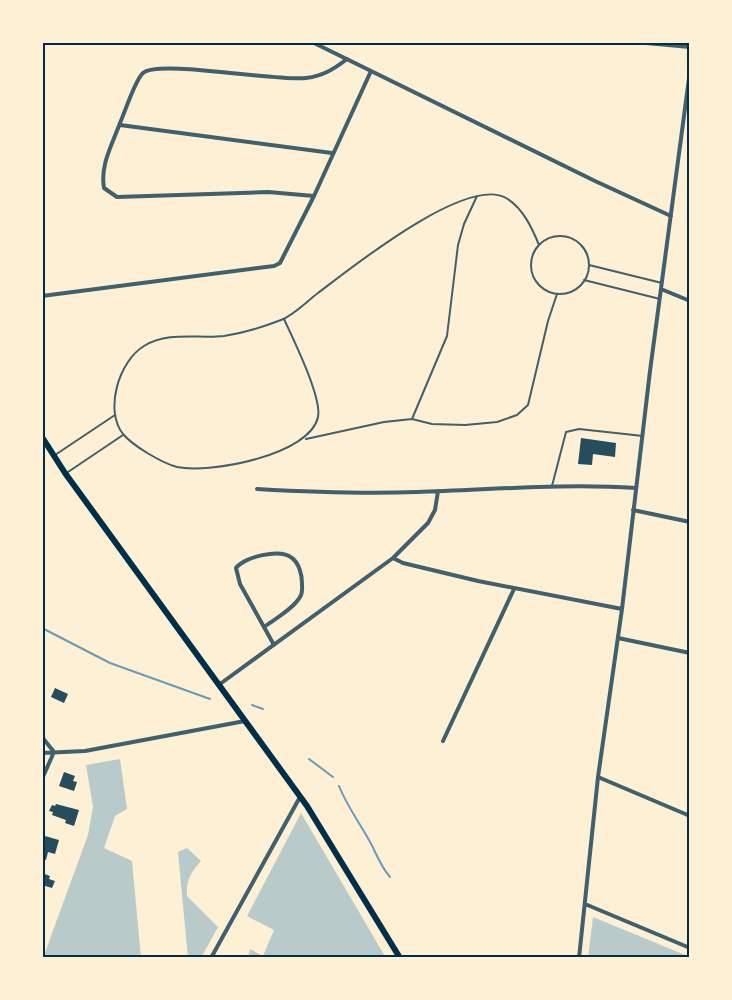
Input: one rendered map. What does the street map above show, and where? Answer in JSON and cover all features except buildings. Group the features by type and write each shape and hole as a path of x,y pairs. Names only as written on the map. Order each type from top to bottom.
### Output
{"main road":[{"path":"42,438 65,473 300,796 400,958"}],"street":[{"path":"312,42 671,216"},
{"path":"323,47 328,42"},
{"path":"635,42 690,47"},
{"path":"314,196 268,192 117,196 104,189 103,170 143,73 152,69 181,69 305,79 332,71 347,59"},
{"path":"42,296 274,266 284,257 370,71"},
{"path":"579,958 598,777 622,609 690,73"},
{"path":"120,125 332,153"},
{"path":"661,289 690,301"},
{"path":"257,489 438,491 597,485 636,488"},
{"path":"219,685 393,558 428,523 435,510 438,491"},
{"path":"633,510 690,522"},
{"path":"264,627 300,598 302,591 302,577 298,565 292,557 283,554 262,555 240,563 236,568 240,584 274,645"},
{"path":"393,558 436,572 622,609"},
{"path":"443,741 514,589"},
{"path":"618,638 690,653"},
{"path":"42,753 85,751 245,721"},
{"path":"42,737 54,752"},
{"path":"42,779 54,752"},
{"path":"598,777 690,816"},
{"path":"211,958 300,796"},
{"path":"585,904 690,948"}],"lane":[{"path":"284,319 301,356 318,414 314,428 303,439 283,450 255,458 226,466 198,469 176,466 158,459 124,435 115,415 115,397 130,359 144,346 163,338 223,336 252,330 284,319 410,226 447,207 477,196 490,194 505,197 525,217 539,246"},
{"path":"412,419 447,336 458,245 464,224 477,196"},
{"path":"556,237 565,237 582,247 588,264 585,280 573,291 557,294 540,287 531,271 534,253 539,246 556,237"},
{"path":"588,264 662,283"},
{"path":"585,280 660,299"},
{"path":"303,439 384,422 412,419 432,424 465,425 498,422 517,415 528,405 548,321 557,294"},
{"path":"53,456 115,415"},
{"path":"552,486 566,432 579,429 643,436"},
{"path":"65,473 124,435"}],"shaded area":[{"path":"120,759 127,809 115,816 104,848 132,861 141,958 43,958 88,835 93,807 86,765"},
{"path":"301,813 386,958 248,958 250,949 263,956 274,930 247,916"},
{"path":"187,848 201,861 190,877 187,896 218,927 201,958 188,958 178,852"},
{"path":"593,917 690,957 690,958 588,958"}],"waterway":[{"path":"42,628 110,663 210,699"},
{"path":"252,705 263,709"},
{"path":"309,759 333,777"},
{"path":"339,786 390,877"}]}
